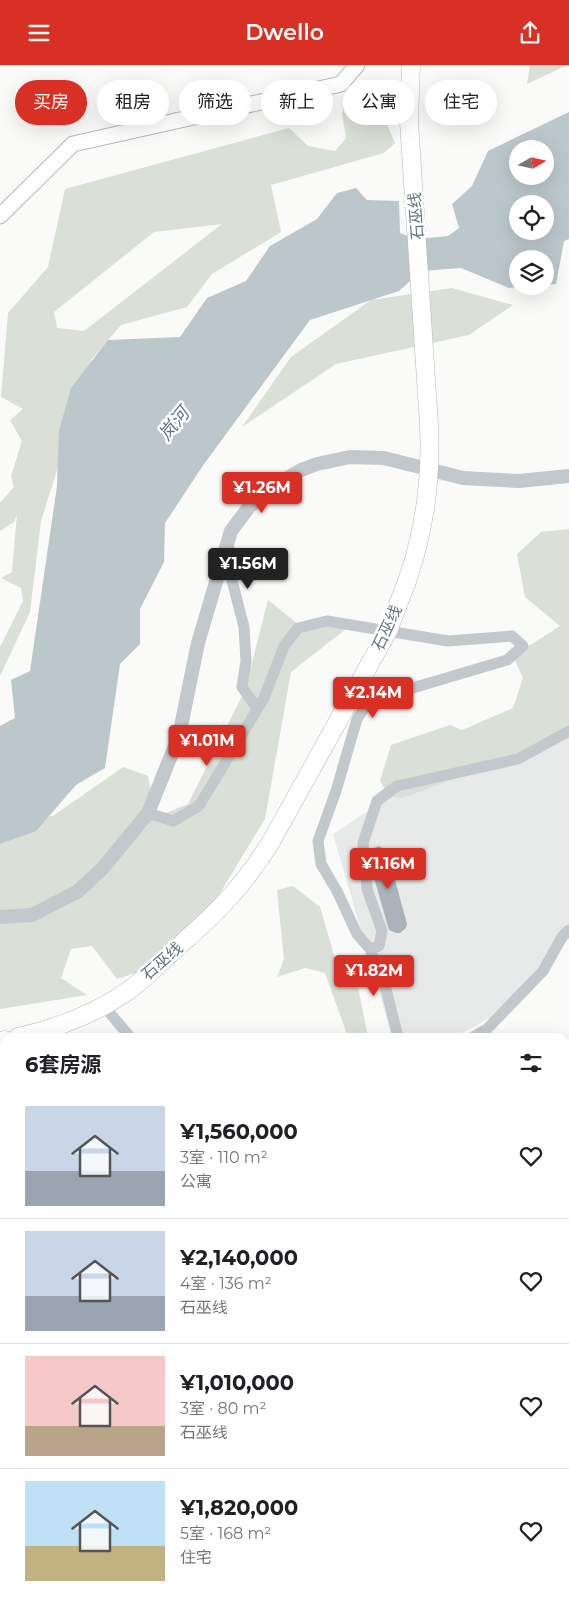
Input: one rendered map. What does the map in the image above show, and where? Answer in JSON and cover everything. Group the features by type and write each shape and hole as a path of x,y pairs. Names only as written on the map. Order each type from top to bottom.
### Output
{"highway":[{"name":"石巫线","path":"32,1033 60,1025 103,1005 132,988 201,927 246,879 272,840 388,631 406,587 419,544 428,498 430,466 429,425 409,122 411,65"}],"main road":[{"path":"0,216 73,144 341,84 357,65"}],"street":[{"path":"0,917 32,915 77,892 102,869 148,813 179,736 198,643 231,531 249,507 272,487 301,470 317,464 350,457 367,456 384,458 463,478 519,481 569,476"},
{"path":"257,708 242,687 246,661 244,627 227,561 236,525 269,478"},
{"path":"148,813 173,821 199,806 264,698 284,646 298,628 327,621 448,641 512,636 523,646 507,660 369,701 357,719 336,791 318,841 321,864 337,891 357,934 370,949 385,985 397,1033"},
{"path":"370,949 379,946 382,931 367,889 363,843 377,801 397,786 518,759 569,731"},
{"path":"480,1033 487,1029 543,971 562,937 569,930"},
{"path":"103,1005 127,1033"}],"shaded area":[{"path":"530,65 567,65 527,84"},
{"path":"344,125 387,125 395,143 384,153 271,185 281,232 212,274 187,307 121,325 92,359 41,521 30,612 0,676 0,647 23,601 21,588 1,578 12,572 17,514 14,522 0,531 0,503 14,487 11,476 22,441 10,420 23,409 1,397 8,313 48,267 65,189 289,128 308,146 335,151 346,138","holes":["222,224 84,331 57,328 54,312 154,232"]},
{"path":"452,288 513,305 469,335 336,364 242,427 291,357 371,300"},
{"path":"569,529 569,725 535,748 403,798 389,796 380,781 391,745 450,725 462,730 513,708 523,678 513,656 560,626 525,597 517,554 541,532"},
{"path":"268,600 303,628 355,622 291,672 265,819 217,898 154,967 117,979 92,946 71,949 61,978 87,995 0,1009 0,818 53,816 123,767 148,776 156,817 188,804 245,690"},
{"path":"569,734 569,939 511,1006 462,1033 391,1033 333,834 406,786"},
{"path":"293,886 320,907 335,958 355,972 367,1033 347,1033 325,973 305,968 277,977 284,959 277,890"}],"water":[{"name":"岚河","path":"569,112 569,239 564,241 556,284 554,284 554,250 509,250 509,288 461,268 421,271 399,291 310,320 204,464 165,523 164,562 140,609 140,644 120,664 105,768 76,785 36,831 0,844 0,726 15,718 11,680 30,671 57,486 59,431 71,388 108,340 180,337 207,298 246,281 270,246 317,219 337,193 356,188 367,200 399,201 400,233 416,239 448,236 459,228 452,204 472,186 488,151 509,141 509,185 554,185 554,140 511,140"}],"building":[{"path":"379,846 386,850 388,854 407,924 406,928 400,933 389,930 369,860 369,852"}]}
